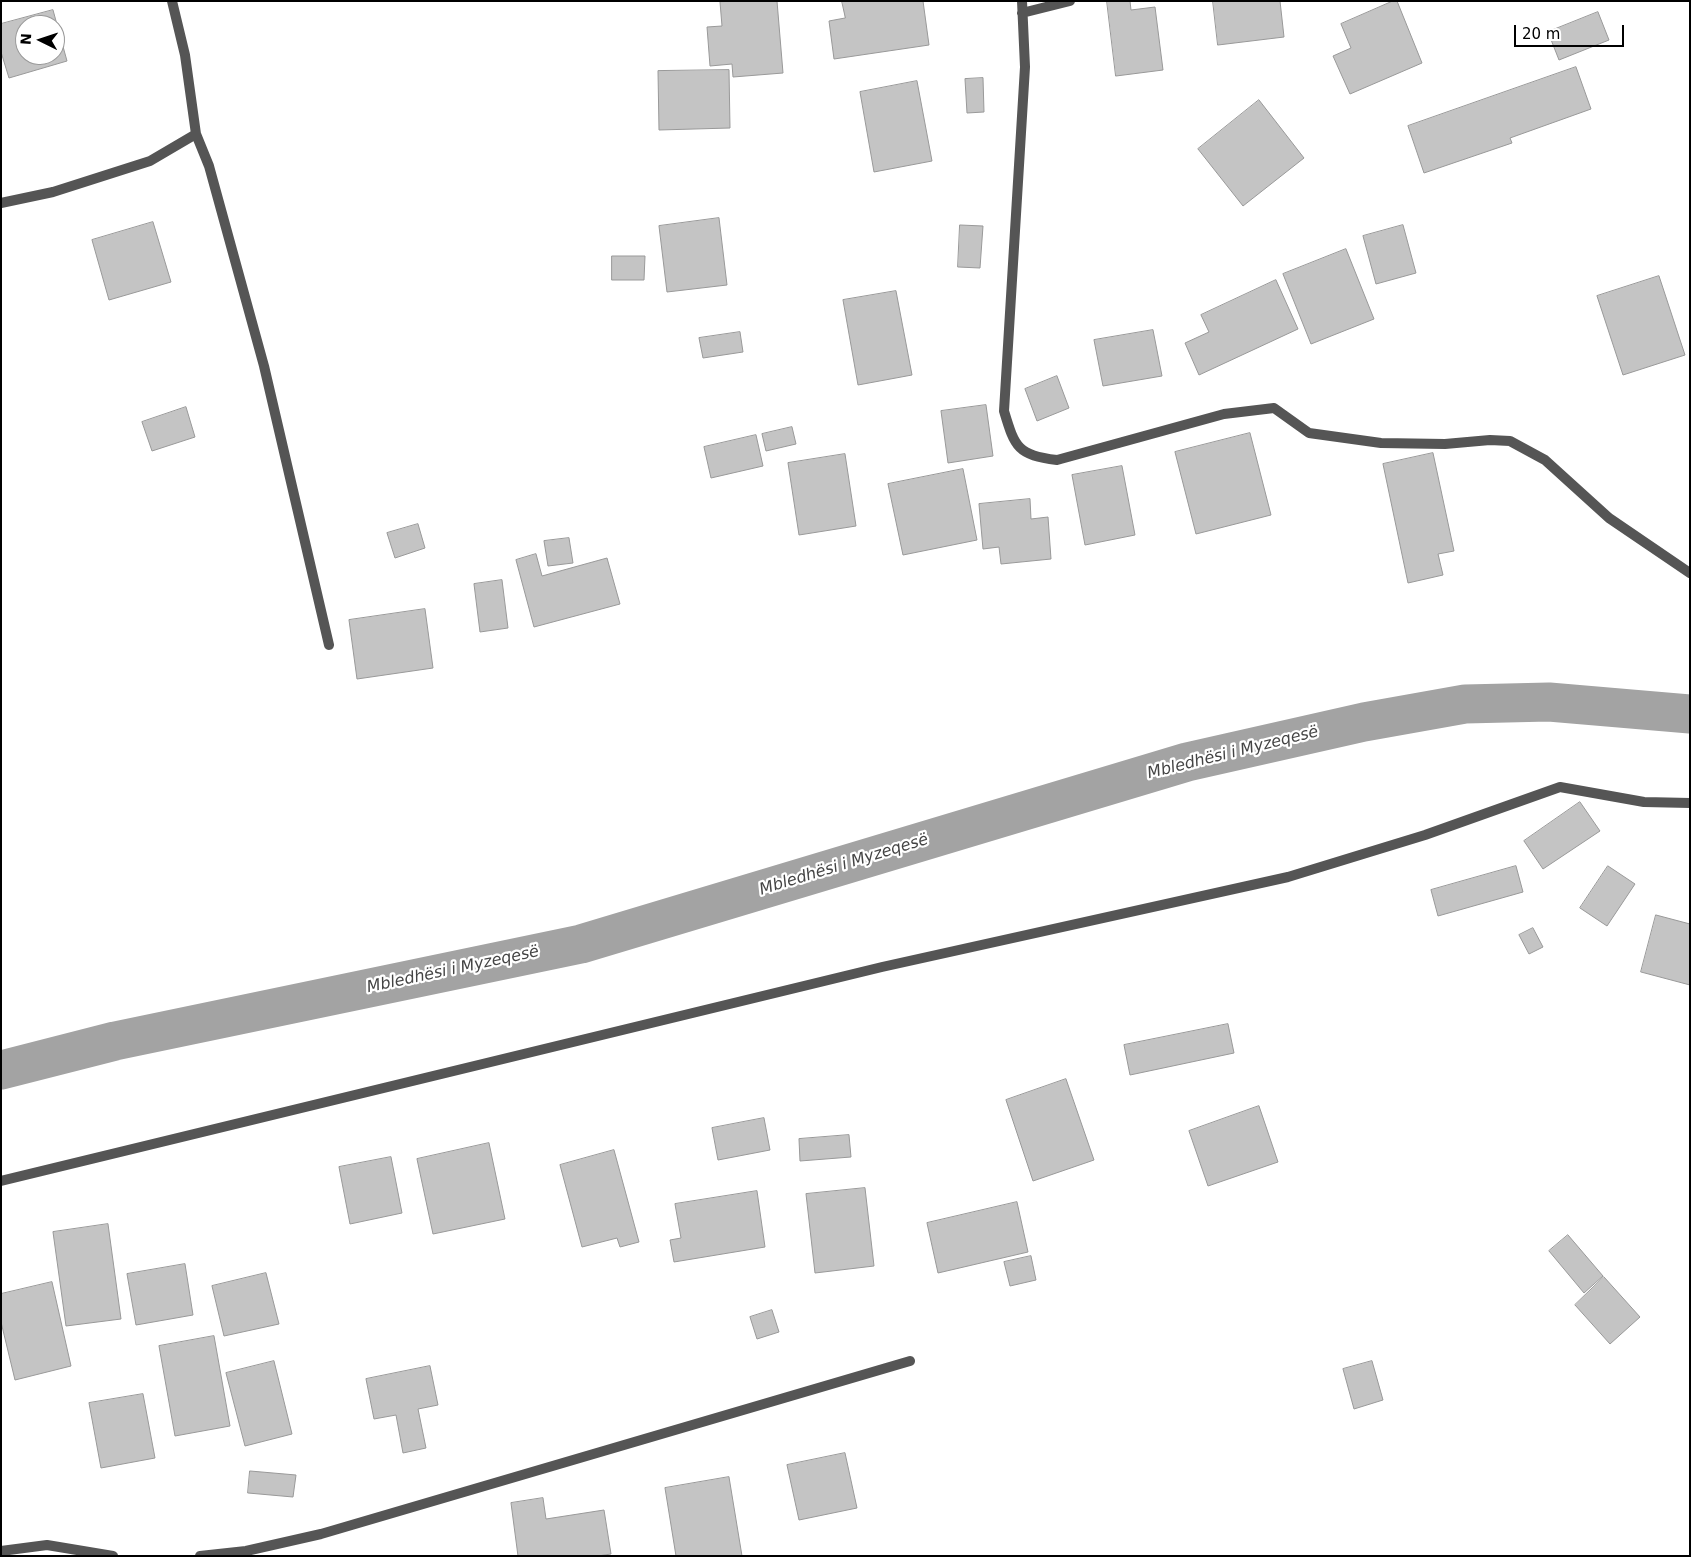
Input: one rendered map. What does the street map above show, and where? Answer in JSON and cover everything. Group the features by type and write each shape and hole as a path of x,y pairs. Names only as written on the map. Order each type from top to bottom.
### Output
{"street":[{"path":"172,1 185,55 196,134 209,166 264,366 329,645"},
{"path":"1022,1 1025,67 1004,411 1012,439 1031,457 1057,460 1224,414 1274,408 1310,434 1380,443 1445,444 1490,440 1510,441 1545,460 1609,518 1690,573"},
{"path":"1022,13 1070,1"},
{"path":"1,203 53,192 150,161 196,134"},
{"path":"1,1181 882,967 1288,877 1434,832 1560,787 1644,802 1690,803"},
{"path":"200,1556 246,1551 322,1534 910,1361"},
{"path":"1,1551 48,1545 113,1556"}],"building":[{"path":"777,1 783,73 733,77 732,64 710,66 707,27 722,26 720,2"},
{"path":"842,1 923,1 929,45 834,59 829,21 845,18"},
{"path":"1107,1 1130,1 1131,10 1155,7 1163,70 1116,76"},
{"path":"1213,1 1280,1 1284,37 1218,45"},
{"path":"1393,1 1397,1 1422,63 1350,94 1333,56 1351,48 1341,24"},
{"path":"53,10 54,15 34,15"},
{"path":"1598,12 1609,40 1559,60 1548,32"},
{"path":"15,20 15,65 53,65 9,78 1,52 1,24"},
{"path":"1576,67 1591,109 1510,138 1512,143 1424,173 1408,126"},
{"path":"729,70 730,128 659,130 658,71"},
{"path":"983,78 984,112 967,113 965,79"},
{"path":"917,81 932,161 874,172 860,92"},
{"path":"1259,100 1304,158 1243,206 1198,149"},
{"path":"719,218 727,285 667,292 659,226"},
{"path":"153,222 171,282 109,300 92,240"},
{"path":"960,225 983,226 980,268 958,267"},
{"path":"1403,225 1416,273 1376,284 1363,236"},
{"path":"1346,249 1374,319 1311,344 1283,274"},
{"path":"612,256 645,256 644,280 612,280"},
{"path":"1659,276 1685,355 1623,375 1597,296"},
{"path":"1276,280 1298,329 1199,375 1185,343 1209,332 1201,315"},
{"path":"896,291 912,375 858,385 843,300"},
{"path":"1153,330 1162,376 1103,386 1094,340"},
{"path":"740,332 743,352 703,358 699,338"},
{"path":"1057,376 1069,408 1037,421 1025,389"},
{"path":"986,405 993,456 948,463 941,411"},
{"path":"186,407 195,437 152,451 142,422"},
{"path":"792,427 796,444 766,451 762,434"},
{"path":"1250,433 1271,515 1196,534 1175,452"},
{"path":"756,435 763,466 711,478 704,447"},
{"path":"1433,453 1454,551 1438,554 1443,575 1408,583 1383,464"},
{"path":"845,454 856,526 799,535 788,463"},
{"path":"1122,466 1135,535 1085,545 1072,475"},
{"path":"963,469 977,540 903,555 888,484"},
{"path":"1030,499 1031,519 1048,517 1051,559 1001,564 999,547 983,549 979,504"},
{"path":"418,524 425,548 395,558 387,533"},
{"path":"569,538 573,563 548,566 544,541"},
{"path":"536,554 542,576 607,558 620,604 534,627 516,560"},
{"path":"502,580 508,628 480,632 474,584"},
{"path":"425,609 433,668 357,679 349,620"},
{"path":"1580,802 1600,831 1543,869 1524,841"},
{"path":"1516,866 1523,892 1438,916 1431,890"},
{"path":"1608,866 1635,884 1607,926 1580,908"},
{"path":"1656,915 1690,924 1690,985 1641,972"},
{"path":"1533,928 1543,947 1529,954 1519,935"},
{"path":"1228,1024 1234,1053 1130,1075 1124,1045"},
{"path":"1066,1079 1094,1160 1033,1181 1006,1100"},
{"path":"1259,1106 1278,1162 1208,1186 1189,1131"},
{"path":"764,1118 770,1150 718,1160 712,1128"},
{"path":"849,1135 851,1157 800,1161 799,1139"},
{"path":"489,1143 505,1219 433,1234 417,1159"},
{"path":"614,1150 639,1242 620,1247 617,1238 582,1247 560,1165"},
{"path":"391,1157 402,1213 350,1224 339,1167"},
{"path":"865,1188 874,1266 815,1273 806,1194"},
{"path":"757,1191 765,1247 674,1262 670,1240 681,1238 675,1204"},
{"path":"1017,1202 1028,1252 938,1273 927,1223"},
{"path":"108,1224 121,1319 66,1326 53,1232"},
{"path":"1568,1235 1603,1276 1584,1293 1549,1251"},
{"path":"1031,1256 1036,1280 1010,1286 1004,1262"},
{"path":"185,1264 193,1315 136,1325 127,1274"},
{"path":"266,1273 279,1324 224,1336 212,1286"},
{"path":"1604,1277 1640,1317 1610,1344 1575,1305"},
{"path":"52,1282 71,1366 15,1380 1,1322 1,1294"},
{"path":"772,1310 779,1332 757,1339 750,1317"},
{"path":"214,1336 230,1426 175,1436 159,1346"},
{"path":"274,1361 292,1434 245,1446 226,1373"},
{"path":"1372,1361 1383,1400 1354,1409 1343,1369"},
{"path":"430,1366 438,1405 418,1409 426,1448 403,1453 396,1415 374,1419 366,1379"},
{"path":"143,1394 155,1458 101,1468 89,1403"},
{"path":"845,1453 857,1508 799,1520 787,1465"},
{"path":"250,1471 296,1475 293,1497 248,1493"},
{"path":"729,1477 742,1556 676,1556 665,1488"},
{"path":"543,1498 546,1519 604,1510 611,1554 598,1556 518,1556 511,1503"}],"waterway":[{"name":"Mbledhësi i Myzeqesë","path":"1,1070 115,1041 581,944 1187,762 1364,722 1465,704 1549,702 1690,714"}]}
